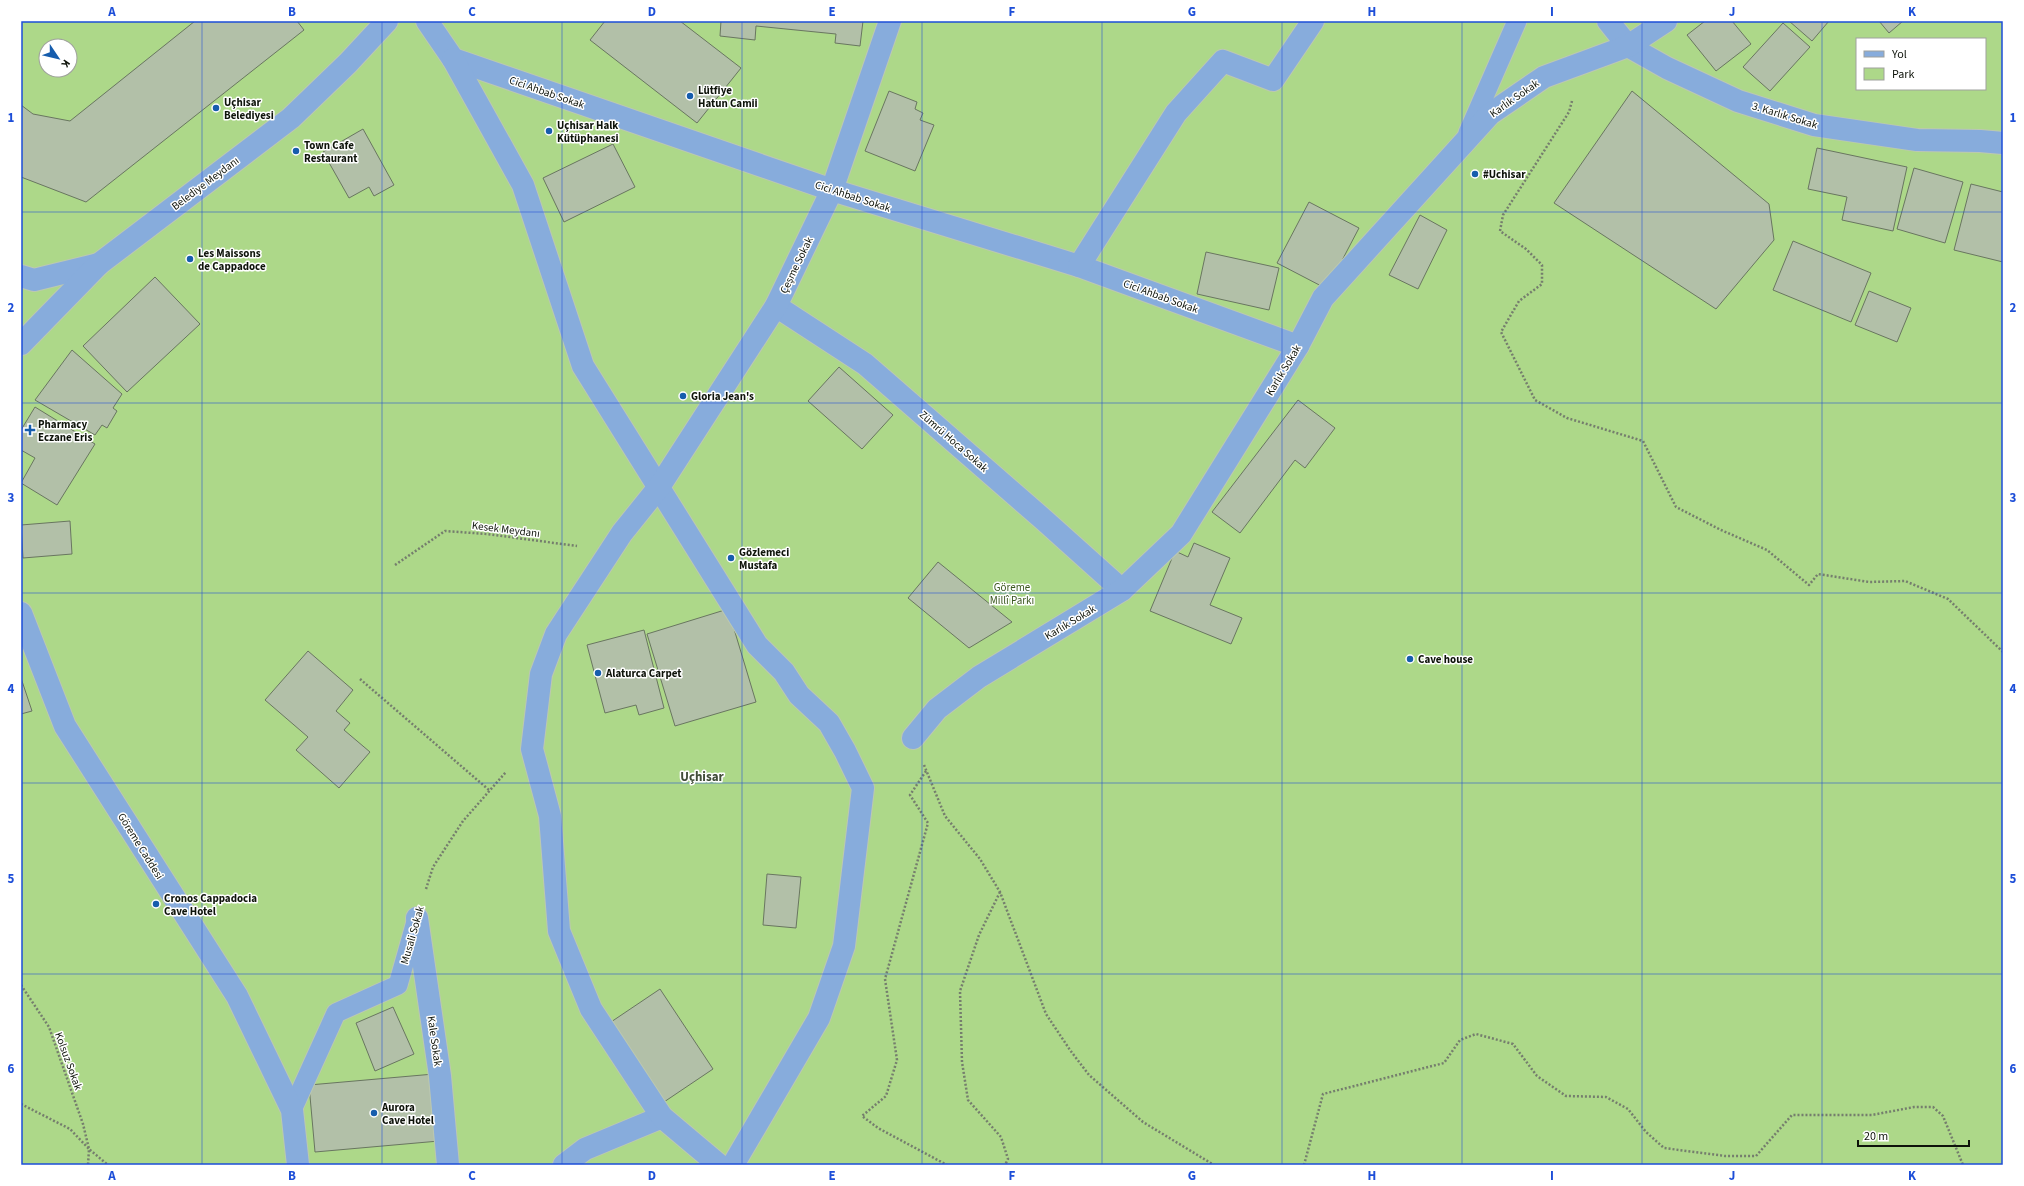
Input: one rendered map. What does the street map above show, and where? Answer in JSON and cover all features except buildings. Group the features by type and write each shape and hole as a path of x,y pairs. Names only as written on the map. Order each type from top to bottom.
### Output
{"street":[{"name":"Belediye Meydanı","path":"21,344 99,264 291,118 348,63 387,21"},
{"path":"427,21 453,59 523,185 584,366 757,645 784,672 799,695 829,723 845,751 862,788 844,946 819,1018 733,1165"},
{"name":"Çeşme Sokak","path":"532,749 541,674 556,634 622,533 659,486 776,306 832,190 890,21"},
{"path":"1079,266 1176,113 1223,61 1273,80 1313,21"},
{"path":"1608,21 1628,46"},
{"name":"Karlık Sokak","path":"913,738 937,709 979,677 1122,590 1181,534 1298,346 1323,298 1490,114 1544,77 1628,46 1666,21"},
{"name":"3. Karlık Sokak","path":"1628,46 1667,68 1738,101 1814,125 1917,140 1980,141 2003,144"},
{"name":"Cici Ahbab Sokak","path":"453,59 832,190 1079,266 1298,346"},
{"path":"21,276 34,280 99,264"},
{"name":"Zümrü Hoca Sokak","path":"776,306 865,364 1038,514 1122,590"},
{"name":"Göreme Caddesi","path":"21,612 65,726 237,996 292,1110 298,1165"},
{"path":"532,749 550,816 560,931 591,1009 662,1117 719,1165"},
{"name":"Kale Sokak","path":"417,918 440,1076 448,1165"},
{"path":"564,1165 585,1150 662,1117"}],"lane":[{"path":"1465,141 1517,21"},
{"name":"Musali Sokak","path":"292,1110 336,1013 398,985 417,918"}],"path":[{"path":"1569,112 1503,215 1500,231 1526,249 1542,264 1542,284 1519,301 1502,332 1535,400 1567,418 1644,441 1676,507 1721,530 1767,550 1809,585 1818,574 1869,582 1905,581 1948,599 2003,652"},
{"name":"Kesek Meydanı","path":"395,566 445,531 487,534 580,547"},
{"path":"360,679 488,790"},
{"path":"913,738 945,816 980,859 1000,892 1046,1014 1089,1075 1143,1122 1214,1165"},
{"name":"Musali Sokak","path":"417,918 433,868 463,821 499,778 532,749"},
{"path":"926,771 910,794 928,823 885,979 897,1060 886,1096 862,1116 878,1128 947,1165"},
{"path":"1000,892 979,935 960,991 962,1062 968,1100 1001,1137 1008,1159 1005,1165"},
{"name":"Kolsuz Sokak","path":"21,985 49,1027 83,1124 89,1148 88,1165"},
{"path":"1304,1165 1323,1094 1444,1063 1460,1040 1476,1034 1513,1044 1537,1076 1566,1096 1606,1097 1628,1109 1646,1132 1664,1148 1725,1156 1756,1156 1792,1115 1872,1115 1914,1107 1933,1107 1943,1116 1963,1165"},
{"path":"21,1104 70,1129 108,1165"}],"green space":[{"name":"Göreme Millî Parkı","path":"21,21 2003,21 2003,1165 21,1165"}],"place":[{"name":"Lütfiye Hatun Camii","path":"690,96"},
{"name":"Uçhisar Belediyesi","path":"216,108"},
{"name":"Uçhisar Halk Kütüphanesi","path":"549,131"},
{"name":"Town Cafe Restaurant","path":"296,151"},
{"name":"#Uchisar","path":"1475,174"},
{"name":"Les Maissons de Cappadoce","path":"190,259"},
{"name":"Gloria Jean's","path":"683,396"},
{"name":"Pharmacy Eczane Eris","path":"30,430"},
{"name":"Gözlemeci Mustafa","path":"731,558"},
{"name":"Cave house","path":"1410,659"},
{"name":"Alaturca Carpet","path":"598,673"},
{"name":"Cronos Cappadocia Cave Hotel","path":"156,904"},
{"name":"Aurora Cave Hotel","path":"374,1113"}],"district":[{"name":"Uçhisar","path":"702,776"}]}
